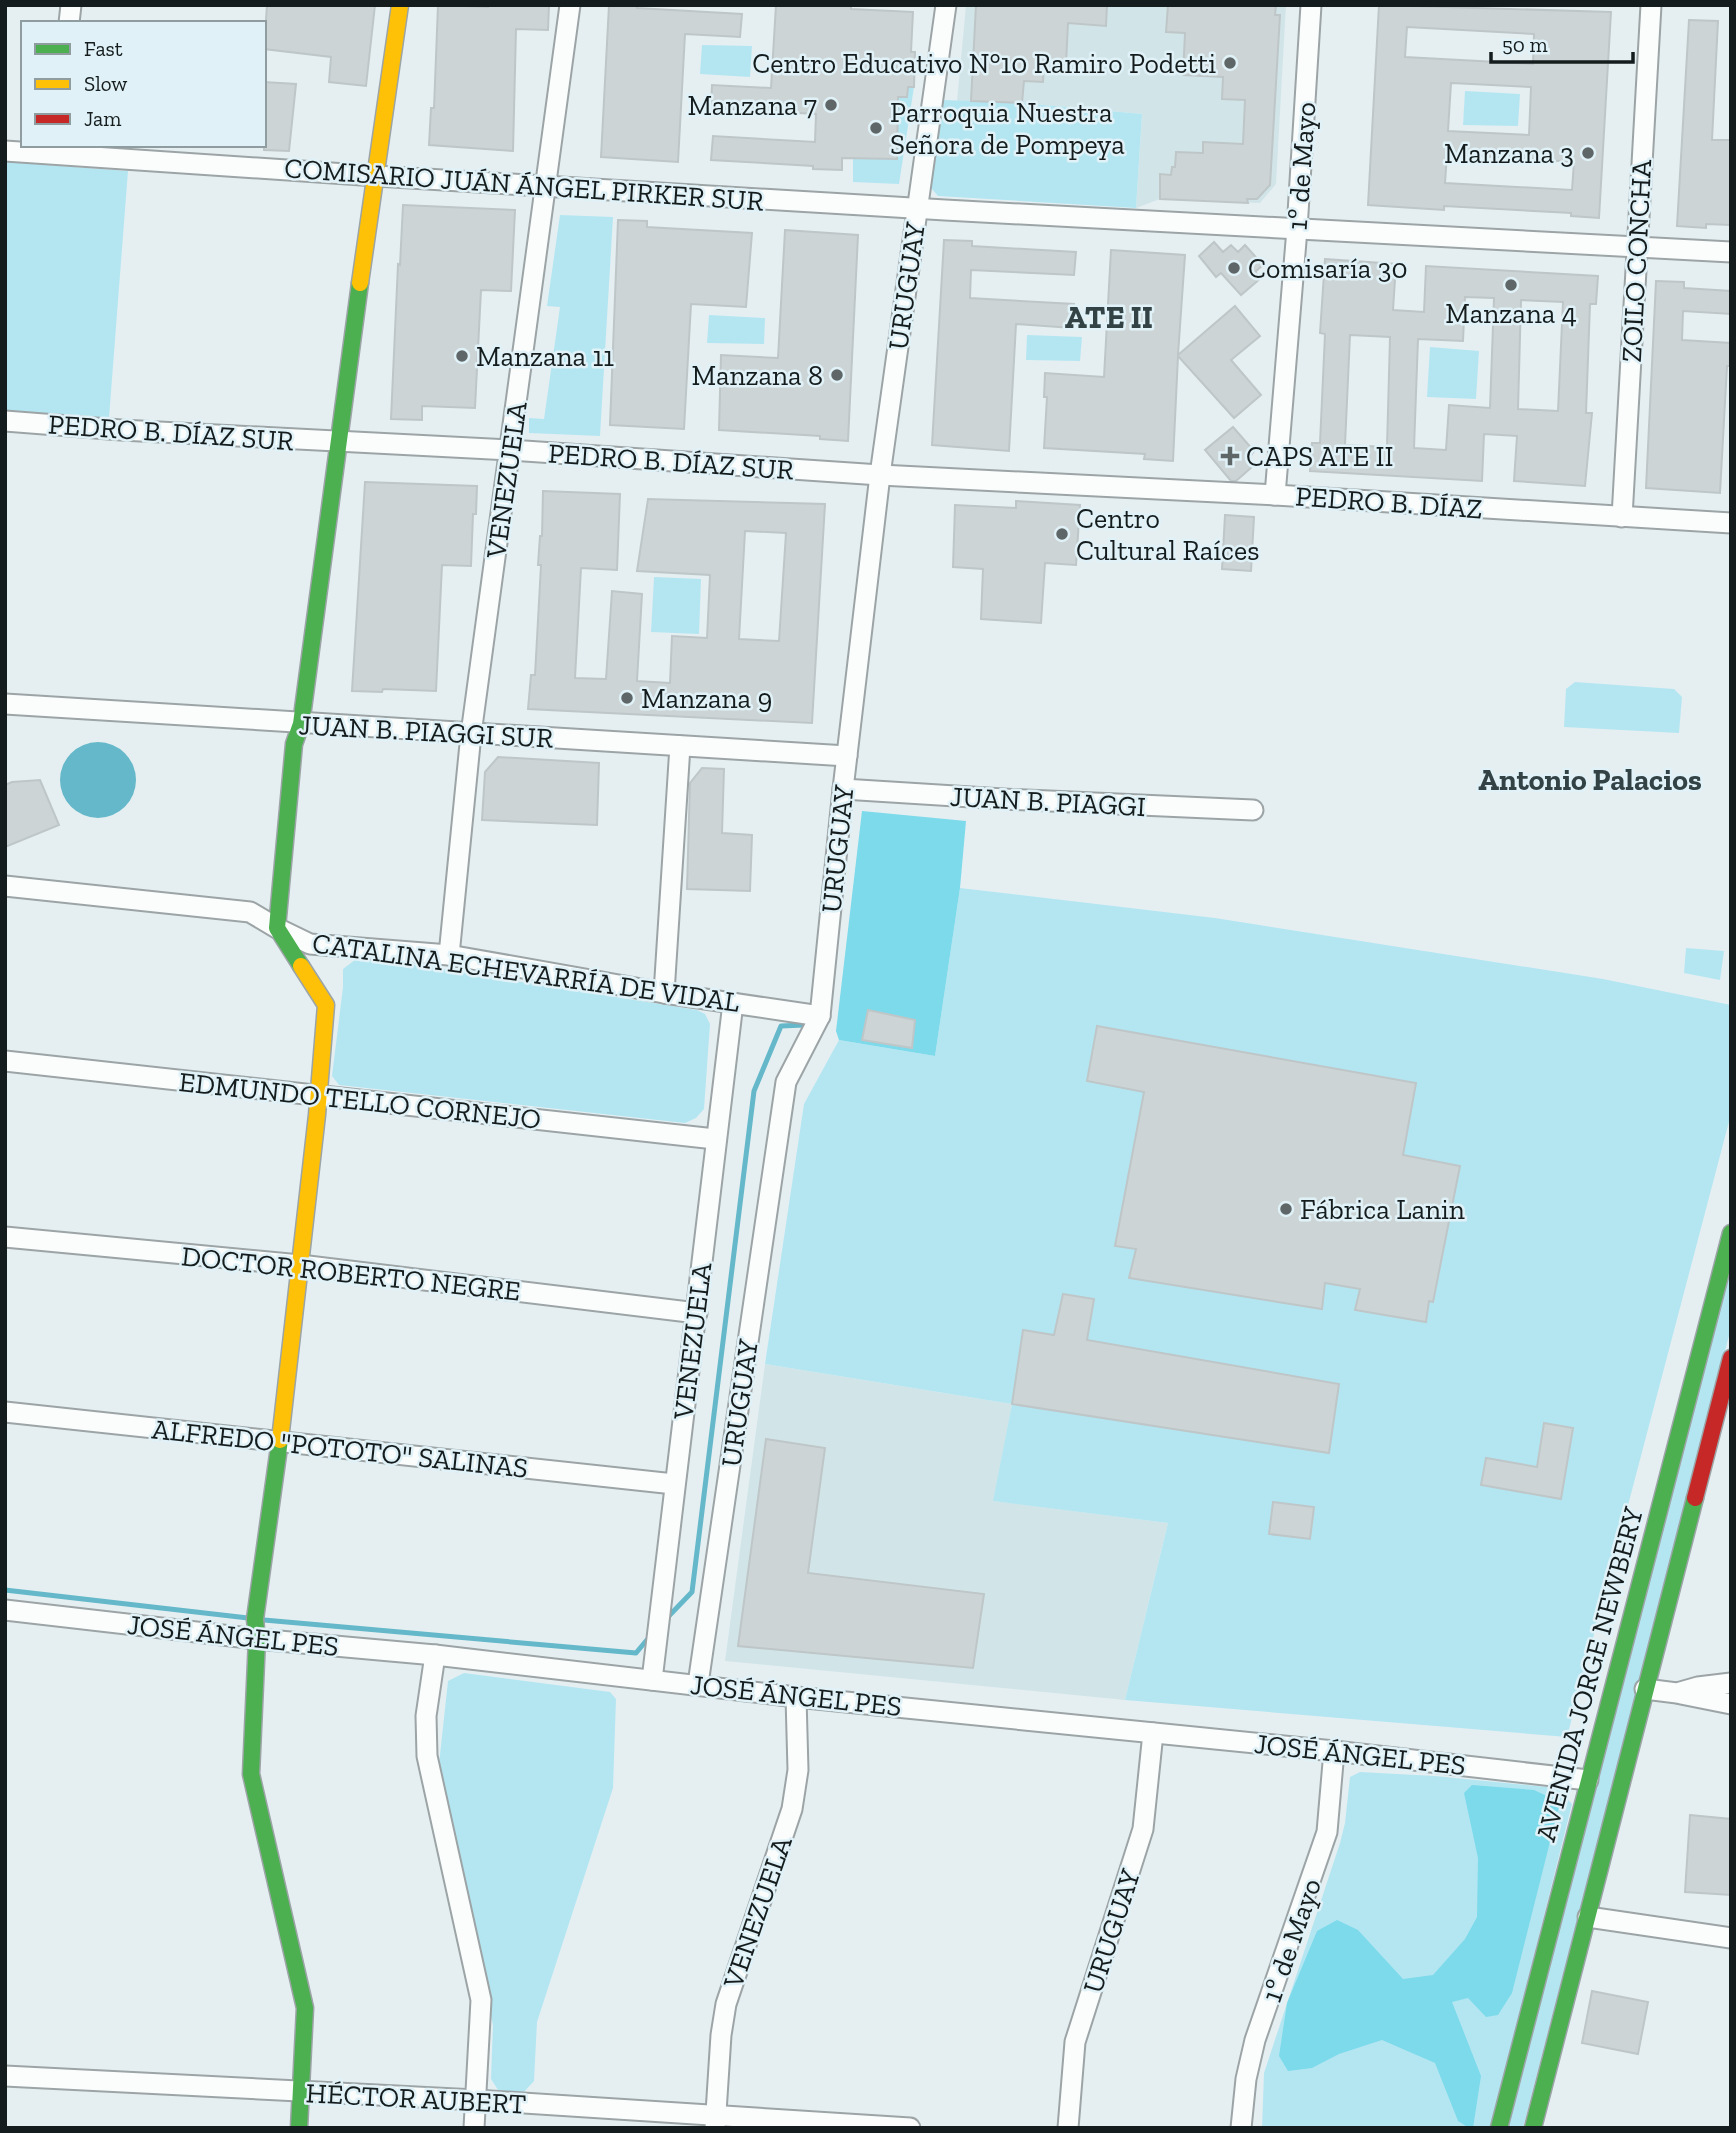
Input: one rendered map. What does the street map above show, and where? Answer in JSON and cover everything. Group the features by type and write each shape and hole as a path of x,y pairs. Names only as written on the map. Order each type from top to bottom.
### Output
{"street":[{"path":"299,2128 305,2008 251,1774 257,1639 255,1619 280,1441 319,1094 326,1005 277,929 294,744 301,724 337,443 400,5"},
{"name":"VENEZUELA","path":"449,955 471,734 570,5"},
{"name":"URUGUAY","path":"698,1684 786,1082 820,1016 843,789 880,475 946,5"},
{"name":"1º de Mayo","path":"1275,495 1297,229 1311,5"},
{"name":"ZOILO CONCHA","path":"1622,517 1651,5"},
{"name":"COMISARIO JUÁN ÁNGEL PIRKER SUR","path":"5,150 52,149 376,176 917,208 1731,252"},
{"name":"PEDRO B. DÍAZ SUR","path":"5,421 337,443 510,450 880,475"},
{"name":"PEDRO B. DÍAZ","path":"880,475 1275,495 1731,523"},
{"name":"JUAN B. PIAGGI SUR","path":"5,704 848,756"},
{"path":"664,993 680,746"},
{"name":"JUAN B. PIAGGI","path":"843,789 1253,810"},
{"name":"CATALINA ECHEVARRÍA DE VIDAL","path":"5,886 250,912 277,929 310,944 449,955 664,993 820,1016"},
{"name":"VENEZUELA","path":"652,1680 733,1003"},
{"name":"EDMUNDO TELLO CORNEJO","path":"5,1060 715,1139"},
{"name":"AVENIDA JORGE NEWBERY","path":"1499,2128 1731,1233"},
{"name":"DOCTOR ROBERTO NEGRE","path":"5,1237 300,1265 697,1312"},
{"name":"AVENIDA JORGE NEWBERY","path":"1533,2128 1645,1689 1722,1429 1731,1358"},
{"name":"ALFREDO \"POTOTO\" SALINAS","path":"5,1412 674,1485"},
{"name":"JOSÉ ÁNGEL PES","path":"5,1610 1588,1780"},
{"path":"435,1655 426,1716 427,1756 481,2000 474,2128"},
{"path":"1676,1693 1731,1683"},
{"path":"1645,1689 1731,1704"},
{"name":"VENEZUELA","path":"716,2122 720,2035 726,2004 792,1809 798,1770 796,1697"},
{"name":"URUGUAY","path":"1068,2128 1075,2042 1143,1829 1153,1733"},
{"name":"1º de Mayo","path":"1241,2128 1246,2079 1255,2040 1327,1832 1334,1751"},
{"path":"1588,1917 1731,1938"},
{"name":"HÉCTOR AUBERT","path":"5,2076 475,2100 716,2122 910,2128"}],"shaded area":[{"path":"966,5 1286,5 1276,184 1260,203 1160,199 1136,208 1142,114 1022,103 957,101"},
{"path":"702,45 752,46 750,77 700,74"},
{"path":"908,87 914,87 899,184 853,182 853,158 897,159 898,97 907,97"},
{"path":"1465,91 1520,94 1518,126 1463,125"},
{"path":"943,100 1022,103 1142,114 1136,208 938,196 931,188"},
{"path":"5,162 128,171 109,418 5,410"},
{"path":"560,215 613,217 600,436 529,433 529,418 544,419 560,307 547,306"},
{"path":"709,315 765,318 764,344 707,343"},
{"path":"1027,335 1082,337 1080,361 1026,360"},
{"path":"1430,347 1479,351 1476,399 1427,397"},
{"path":"654,577 701,579 699,634 651,632"},
{"path":"1575,682 1674,689 1682,697 1679,733 1564,727 1566,689"},
{"path":"98,742 113,745 125,753 133,765 136,780 133,795 125,807 113,815 98,818 83,815 71,807 63,795 60,780 63,765 71,753 83,745"},
{"path":"862,811 966,821 960,888 935,1056 839,1040 836,1031"},
{"path":"960,888 1215,918 1603,979 1731,1005 1731,1114 1567,1737 1125,1700 1168,1523 993,1501 1012,1404 765,1364 804,1104 839,1040 935,1056"},
{"path":"1686,948 1724,951 1720,980 1684,973"},
{"path":"360,956 697,1010 705,1014 710,1024 704,1109 696,1118 685,1123 339,1085 332,1076 343,969"},
{"path":"1731,1261 1731,1328 1523,2128 1507,2128"},
{"path":"765,1364 1012,1404 994,1501 1168,1523 1125,1700 725,1661"},
{"path":"464,1673 610,1692 616,1699 613,1788 537,2022 534,2081 523,2093 498,2090 491,2079 493,2025 438,1773 448,1681"},
{"path":"1360,1772 1557,1788 1572,1804 1491,2128 1262,2128 1264,2073 1340,1843 1350,1777"},
{"path":"1472,1785 1534,1790 1560,1802 1512,1993 1498,2015 1486,2017 1468,1998 1452,2002 1481,2076 1473,2128 1469,2128 1458,2121 1435,2063 1382,2040 1339,2054 1312,2068 1288,2071 1279,2056 1287,2003 1317,1931 1337,1920 1358,1930 1403,1979 1433,1975 1465,1939 1477,1917 1478,1858 1464,1793"}],"building":[{"path":"267,5 375,5 366,86 329,82 331,57 266,49"},
{"path":"438,5 549,5 548,30 516,29 513,151 429,145 431,108 434,108"},
{"path":"609,5 742,14 740,37 685,34 678,162 601,157"},
{"path":"776,5 851,5 851,9 913,12 911,52 915,52 914,87 908,87 907,97 898,97 897,159 842,158 842,170 711,160 713,136 815,142 816,114 711,108 712,85 771,88"},
{"path":"976,5 1107,5 1106,26 1068,23 1066,64 1044,62 1043,82 1024,81 1022,103 971,101"},
{"path":"1168,5 1276,5 1275,15 1280,15 1270,185 1257,199 1247,199 1248,203 1160,199 1160,174 1171,175 1172,167 1175,167 1176,152 1203,153 1203,142 1243,144 1245,100 1222,99 1223,77 1183,75 1185,33 1166,32"},
{"path":"1379,5 1611,12 1599,218 1571,216 1571,213 1368,205","holes":["1407,27 1534,34 1533,64 1405,57","1451,83 1531,87 1529,135 1448,131","1447,154 1574,162 1572,190 1445,183"]},
{"path":"1689,20 1718,21 1712,140 1731,140 1731,225 1706,224 1706,228 1677,226"},
{"path":"266,82 296,84 289,151 264,150"},
{"path":"403,205 515,210 511,291 481,290 475,408 422,406 422,420 391,419"},
{"path":"618,220 647,221 647,227 752,233 746,307 691,304 684,429 610,425"},
{"path":"785,230 858,235 848,441 820,439 820,436 719,430 721,355 778,358"},
{"path":"944,240 972,241 972,246 1076,252 1074,275 971,270 970,298 1074,304 1072,328 1016,324 1009,451 932,445"},
{"name":"Comisaría 30","path":"1214,242 1223,252 1231,245 1238,252 1245,245 1263,265 1255,272 1261,278 1241,295 1221,273 1216,277 1199,256"},
{"path":"1111,250 1185,255 1178,355 1235,306 1260,336 1231,360 1261,395 1234,418 1178,356 1173,461 1144,459 1145,454 1044,448 1047,397 1044,397 1045,373 1104,377"},
{"path":"1325,259 1396,264 1393,310 1424,312 1426,266 1598,276 1596,304 1590,304 1586,413 1592,413 1585,486 1514,481 1517,436 1484,434 1482,481 1310,471 1312,443 1320,443 1325,334 1320,333","holes":["1465,297 1494,298 1490,408 1449,405 1446,450 1414,448 1418,339 1463,341","1521,300 1563,302 1558,411 1518,409","1350,335 1390,337 1387,447 1345,445"]},
{"path":"1656,281 1684,282 1684,288 1731,291 1731,314 1683,311 1682,340 1731,343 1731,366 1727,366 1720,493 1646,488"},
{"name":"CAPS ATE II","path":"1233,427 1254,451 1247,461 1252,467 1236,481 1231,481 1205,450"},
{"path":"365,482 477,486 471,566 442,565 436,691 352,691"},
{"path":"543,491 620,494 617,570 581,568 575,678 606,679 612,591 642,594 637,681 670,683 672,636 707,638 710,575 637,571 648,499 825,504 812,723 528,709 531,675 535,675 541,565 538,565","holes":["745,531 786,533 779,641 739,639"]},
{"path":"1016,501 1080,505 1076,565 1045,563 1041,623 981,619 983,569 953,567 955,505 1016,508"},
{"path":"1225,515 1254,517 1251,571 1222,569"},
{"path":"498,757 599,763 597,825 482,820 485,772"},
{"path":"702,768 724,769 722,833 752,835 750,891 687,889 690,783"},
{"path":"40,780 59,825 5,847 5,785"},
{"path":"868,1010 915,1020 912,1048 862,1040"},
{"name":"Fábrica Lanin","path":"1097,1026 1416,1083 1403,1155 1460,1166 1433,1302 1429,1301 1426,1322 1355,1310 1360,1289 1325,1283 1322,1309 1129,1278 1136,1249 1115,1246 1144,1092 1087,1081"},
{"path":"1063,1294 1094,1299 1087,1340 1339,1384 1329,1453 1012,1404 1023,1330 1054,1335"},
{"path":"1544,1423 1573,1428 1561,1499 1481,1485 1486,1458 1537,1467"},
{"path":"766,1439 825,1448 808,1573 984,1594 973,1668 738,1646"},
{"path":"1273,1502 1314,1507 1310,1539 1269,1534"},
{"path":"1690,1815 1731,1819 1731,1895 1685,1892"},
{"path":"1592,1991 1648,2002 1638,2054 1582,2043"}],"waterway":[{"path":"665,1620 692,1592 754,1091 781,1026 804,1025"},
{"path":"5,1590 248,1618"},
{"path":"264,1620 636,1653 651,1635"}],"traffic: fast":[{"path":"301,966 277,928 294,744 301,724 360,283"},
{"path":"1499,2128 1731,1233"},
{"path":"280,1440 255,1619 257,1639 251,1774 305,2008 299,2128"},
{"path":"1533,2128 1695,1498"}],"traffic: slow":[{"path":"360,283 400,5"},
{"path":"280,1440 317,1115 326,1005 301,966"}],"traffic: jam":[{"path":"1695,1498 1731,1358"}],"place":[{"name":"Centro Educativo N°10 Ramiro Podetti","path":"1230,63"},
{"name":"Manzana 7","path":"831,105"},
{"name":"Parroquia Nuestra Señora de Pompeya","path":"876,128"},
{"name":"Manzana 3","path":"1588,153"},
{"name":"Comisaría 30","path":"1234,268"},
{"name":"Manzana 4","path":"1511,285"},
{"name":"Manzana 11","path":"462,356"},
{"name":"Manzana 8","path":"837,375"},
{"name":"CAPS ATE II","path":"1230,456"},
{"name":"Centro Cultural Raíces","path":"1062,534"},
{"name":"Manzana 9","path":"627,698"},
{"name":"Fábrica Lanin","path":"1286,1209"}],"district":[{"name":"ATE II","path":"1109,317"},
{"name":"Antonio Palacios","path":"1590,780"}]}
